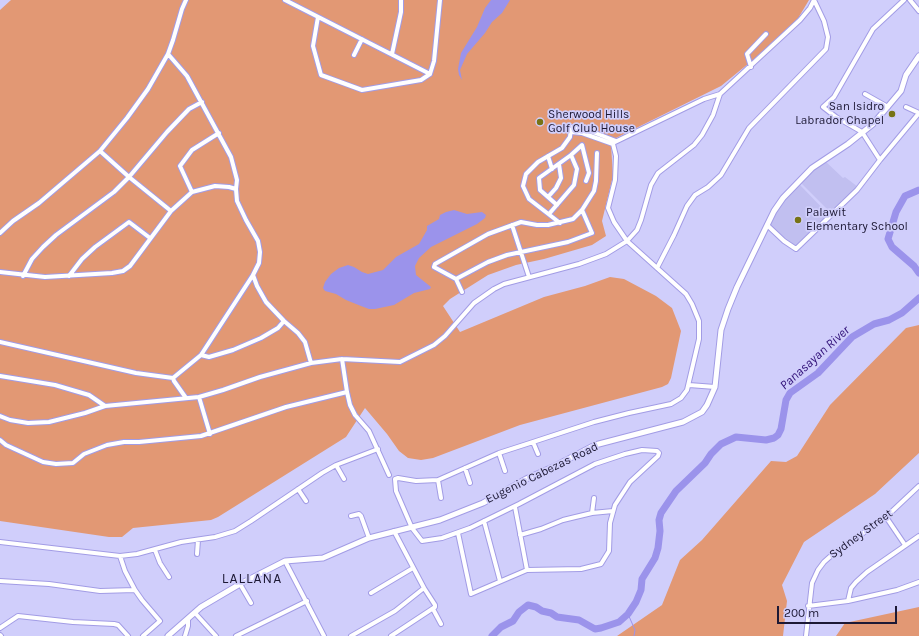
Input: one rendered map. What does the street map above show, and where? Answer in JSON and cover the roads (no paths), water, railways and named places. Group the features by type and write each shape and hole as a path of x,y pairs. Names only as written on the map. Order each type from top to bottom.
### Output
{"street":[{"path":"0,233 13,221 39,203 100,151 127,118 144,94 168,54 186,0"},
{"path":"285,0 430,74"},
{"path":"392,54 401,12 401,0"},
{"path":"318,17 313,46 321,75 362,90 421,80 430,74 434,61 440,0"},
{"path":"570,132 582,133 614,142 698,102 720,94 800,20 810,8 814,0"},
{"path":"656,268 674,235 687,206 696,195 708,187 721,175 749,128 826,49 828,37 824,21 814,0"},
{"path":"880,160 862,132 836,117 823,107 834,97 873,29 904,0"},
{"path":"910,0 919,11"},
{"path":"751,66 747,54 766,34"},
{"path":"354,55 362,39"},
{"path":"0,342 136,373 173,378 201,355 253,275 259,263 260,252 258,240 237,201 237,180 232,157 188,76 168,54"},
{"name":"Eugenio Cabezas Road","path":"168,636 201,607 240,584 285,561 322,558 369,538 440,520 483,503 526,479 595,445 683,422 696,416 705,408 715,387 721,330 728,308 774,211 812,168 848,144 873,124 901,90 906,75 919,56"},
{"path":"0,417 28,423 49,422 85,413 105,406 199,397 260,377 311,363 342,359 400,362 434,345 445,336 474,303 494,289 504,284 578,264 606,254 627,241 637,230 652,185 658,174 694,145 702,135 713,116 720,94"},
{"path":"865,94 888,107"},
{"path":"23,276 32,259 43,247 56,235 114,192 129,177 172,126 189,109 202,102"},
{"path":"767,225 784,241 796,249 857,190 919,113 906,107"},
{"path":"560,223 529,199 523,186 526,174 538,162 562,148 570,137 571,127 585,130 614,142"},
{"path":"192,192 180,166 192,150 219,133"},
{"path":"458,532 471,594 527,570 581,569 601,564 609,551 610,523 615,505 630,482 658,456 658,451 642,450 595,464 515,507 484,521 442,538 422,541 412,528 396,491 396,480 398,478 416,481 438,480 499,453 594,422 671,404 681,398 689,384 699,339 699,321 686,294 627,241 614,222 608,208 615,180 616,156 614,142"},
{"path":"557,205 540,190 538,178 571,155 582,145 589,173 586,180"},
{"path":"100,151 171,211"},
{"path":"462,292 456,279 434,268 435,264 488,234 521,222 537,225 548,225 573,219 588,202 596,181 597,153"},
{"path":"549,214 574,185 578,169 571,155"},
{"path":"548,156 552,169"},
{"path":"548,197 556,188 561,178 559,164"},
{"path":"0,272 23,276 45,277 123,271 130,266 171,211 192,192 215,186 236,189"},
{"path":"456,279 488,262 521,252 568,242 592,233 582,210"},
{"path":"69,276 82,259 95,247 129,222 150,238"},
{"path":"512,225 529,277"},
{"path":"253,275 266,302 298,333 305,342 311,363"},
{"path":"201,355 209,357 233,350 261,338 278,328 284,321"},
{"path":"342,359 346,392 350,405 355,415 369,431 389,475"},
{"path":"0,376 55,385 89,395 105,406"},
{"path":"173,378 186,398"},
{"path":"689,384 715,387"},
{"path":"0,440 6,445 43,462 56,464 73,463 84,454 107,445 210,434 286,407 346,392"},
{"path":"199,397 210,434"},
{"path":"533,442 538,454"},
{"path":"0,542 120,556 155,550 180,542 215,537 235,531 336,465 378,448"},
{"path":"499,453 505,471"},
{"path":"336,465 344,479"},
{"path":"465,468 470,483"},
{"path":"438,480 441,498"},
{"name":"Sydney Street","path":"806,636 808,606 812,583 818,570 824,562 886,517 919,486"},
{"path":"298,489 306,501"},
{"path":"592,512 594,498"},
{"path":"515,507 527,570"},
{"path":"520,536 563,520 592,512 613,511"},
{"path":"351,516 359,514 361,516 369,538"},
{"path":"886,517 905,545"},
{"path":"484,521 500,581"},
{"path":"394,532 424,588 435,605 433,609 441,624"},
{"path":"848,601 851,588 856,582 867,572 919,536"},
{"path":"197,554 198,540"},
{"path":"155,550 160,563 169,577"},
{"path":"120,556 125,571 135,590 160,621 144,636"},
{"path":"285,561 324,636"},
{"path":"371,594 413,568"},
{"path":"0,581 49,584 100,591 135,590"},
{"path":"808,606 848,601 897,590 919,582"},
{"path":"240,584 251,603"},
{"path":"352,636 395,611 424,588"},
{"path":"236,636 307,601"},
{"path":"391,636 433,609"},
{"path":"195,613 216,636"},
{"path":"0,628 18,616 73,622 114,624 118,625 128,636"},
{"path":"185,636 188,626 188,619"}],"waterway":[{"name":"Panasayan River","path":"919,190 905,196 896,212 888,239 892,247 914,266 919,273"},
{"name":"Panasayan River","path":"492,636 501,627 513,621 519,612 528,605 551,613 557,617 579,620 595,629 619,622 628,614 636,602 641,590 642,579 655,558 658,548 660,531 659,520 661,513 676,491 705,463 711,454 721,444 736,437 766,440 774,438 778,435 781,429 786,400 790,393 818,373 852,337 874,324 889,320 902,313 919,298"},
{"path":"628,614 635,630 634,636"}],"place":[{"name":"San Isidro Labrador Chapel","path":"892,114"},
{"name":"Sherwood Hills Golf Club House","path":"540,122"},
{"name":"Palawit Elementary School","path":"798,220"}],"district":[{"name":"LALLANA","path":"252,579"}]}
